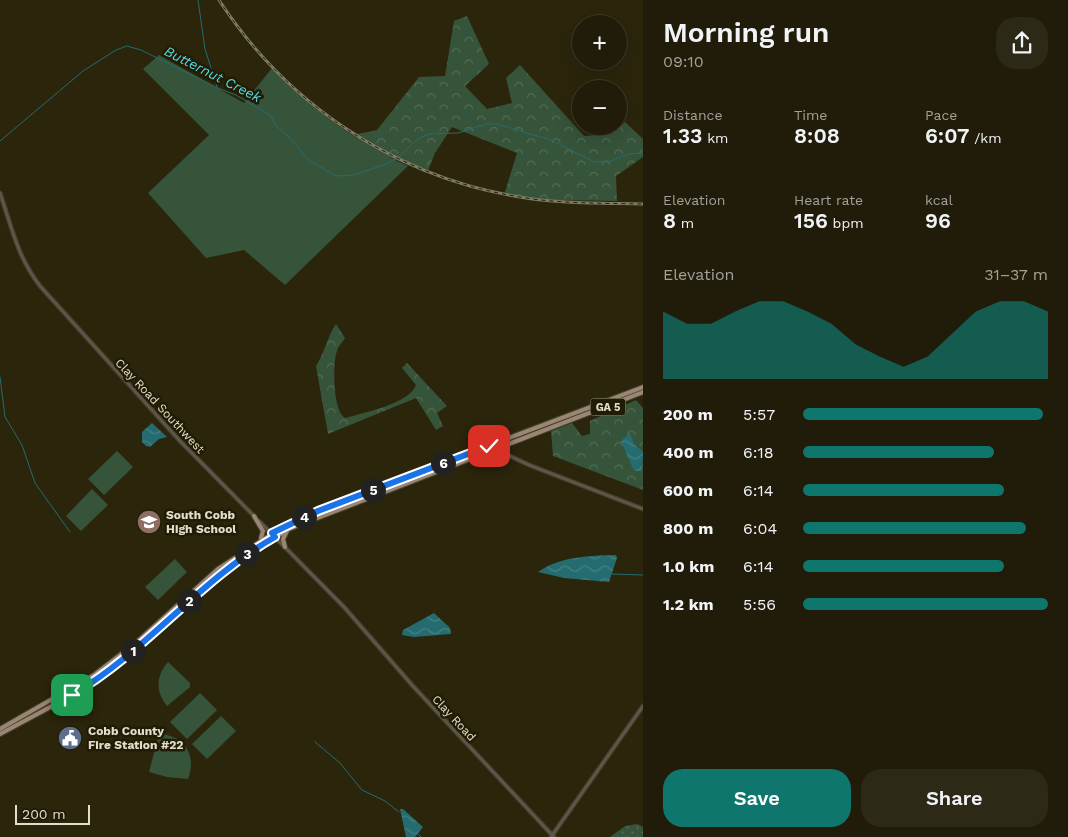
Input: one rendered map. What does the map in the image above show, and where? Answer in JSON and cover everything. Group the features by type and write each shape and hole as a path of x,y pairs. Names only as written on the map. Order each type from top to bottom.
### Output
{"main road":[{"name":"GA 5","path":"0,734 98,678 138,647 219,575 273,535 318,511 643,387"},
{"name":"GA 5","path":"0,729 94,675 137,642 218,569 259,540 287,531 316,517 643,392"},
{"path":"506,445 504,450 507,455"},
{"path":"254,516 263,531 259,540"},
{"path":"285,547 283,539 287,531"}],"street":[{"name":"Clay Road Southwest","path":"0,193 12,236 22,260 40,286 178,439 344,607"},
{"path":"489,446 507,455 643,509"},
{"name":"Clay Road","path":"344,607 412,686 553,836"},
{"path":"553,836 643,706"}],"green space":[{"path":"467,16 489,64 465,86 487,109 512,103 506,78 520,65 572,123 572,135 627,135 627,124 643,139 643,157 616,176 617,201 554,200 504,195 517,153 452,127 435,153 427,173 373,150 353,135 377,130 419,77 445,76 454,21"},
{"path":"159,55 244,103 272,68 319,111 370,146 408,166 285,285 244,250 206,258 148,193 209,135 143,69"},
{"path":"336,324 345,338 338,349 334,366 336,399 342,415 346,418 386,406 412,392 416,385 402,368 407,363 447,406 437,413 443,426 436,430 416,398 328,434 316,366"},
{"path":"636,400 643,408 643,490 553,456 551,431 572,423 582,436 590,434 590,421"},
{"path":"117,451 133,467 104,495 88,479"},
{"path":"92,489 108,505 81,531 66,516"},
{"path":"175,559 187,572 158,600 145,587"},
{"path":"168,662 190,683 190,687 167,706 160,695 158,684 161,673"},
{"path":"200,693 217,710 187,739 170,722"},
{"path":"221,716 236,731 207,759 192,744"},
{"path":"159,734 176,738 187,748 191,762 188,779 167,777 149,772"},
{"path":"637,824 643,827 643,837 610,837 625,826"}],"water":[{"path":"152,423 167,437 159,439 150,447 142,442 142,432"},
{"path":"630,433 634,444 643,452 642,471 633,469 621,441"},
{"path":"616,555 617,558 609,582 564,578 538,572 566,560"},
{"path":"434,613 450,628 451,634 414,637 402,635 403,630"},
{"path":"400,809 403,809 423,827 415,837 406,837"}],"waterway":[{"path":"198,0 205,49 217,87"},
{"name":"Butternut Creek","path":"0,141 83,71 116,50 127,46 141,50 236,95 265,112 271,116 276,126 288,136 310,161 336,176 354,175 386,164 399,157 415,141 428,134 458,133 486,124 497,124 551,140 594,162 608,162 629,154 643,153"},
{"path":"0,377 5,417 22,445 35,483 70,532"},
{"path":"612,574 643,575"},
{"path":"315,742 340,763 362,790 385,801 399,812"},
{"path":"418,834 421,837"}],"railway":[{"path":"219,0 246,37 276,71 310,102 346,129 385,152 426,171 469,186 514,196 562,202 643,204"}],"place":[{"name":"South Cobb High School","path":"149,522"},
{"name":"Cobb County Fire Station #22","path":"70,738"}],"route":[{"path":"72,695 131,653 231,565 275,537 272,533 318,511 489,446"}]}
